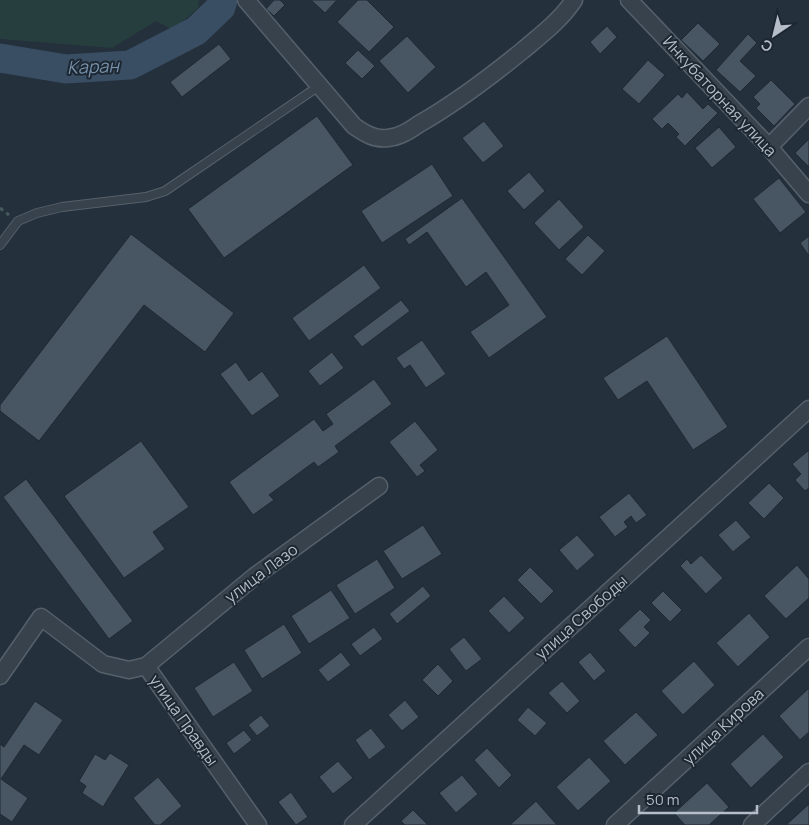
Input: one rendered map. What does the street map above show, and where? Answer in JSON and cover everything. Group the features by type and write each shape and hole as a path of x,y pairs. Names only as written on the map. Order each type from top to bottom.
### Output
{"street":[{"path":"246,0 354,126 363,133 376,138 387,139 397,137 443,110 491,76 544,33 568,9 574,0"},
{"name":"Инкубаторная улица","path":"629,0 769,147 809,194"},
{"path":"769,147 809,106"},
{"name":"улица Свободы","path":"353,825 809,410"},
{"name":"улица Лазо","path":"146,666 255,576 380,486"},
{"name":"улица Правды","path":"0,676 41,617 102,664 129,670 146,666 258,825"},
{"name":"улица Кирова","path":"616,825 809,647"},
{"path":"752,825 809,772"}],"lane":[{"path":"0,245 18,221 37,213 62,207 146,197 165,191 319,86"}],"green space":[{"path":"0,0 199,0 198,8 173,30 156,21 112,48 0,39"}],"building":[{"path":"274,0 280,0 285,5 274,16 266,9"},
{"path":"311,0 337,0 325,13"},
{"path":"358,0 367,0 394,27 369,52 337,22"},
{"path":"698,23 720,44 703,61 681,40"},
{"path":"607,26 617,37 600,54 590,42"},
{"path":"748,34 757,43 740,61 756,76 740,92 716,70"},
{"path":"407,36 436,67 408,93 379,61"},
{"path":"219,44 231,59 182,97 170,82"},
{"path":"358,50 375,66 362,79 345,63"},
{"path":"648,60 665,75 639,104 622,89"},
{"path":"771,80 795,104 774,126 756,108 760,104 753,97"},
{"path":"687,92 703,109 708,104 718,113 685,146 676,137 679,134 668,123 662,129 652,119 678,94 682,98"},
{"path":"317,116 353,165 224,258 188,209"},
{"path":"484,121 504,146 483,163 462,138"},
{"path":"719,127 736,147 712,168 695,148"},
{"path":"809,139 809,167 795,153"},
{"path":"432,164 453,196 382,243 361,211"},
{"path":"529,172 545,191 524,210 507,191"},
{"path":"779,178 806,212 780,233 753,199"},
{"path":"462,198 547,317 489,358 470,332 509,305 486,272 466,287 427,232 409,245 405,239"},
{"path":"559,199 584,227 559,250 534,223"},
{"path":"131,234 234,313 205,352 144,305 39,441 0,411 0,405"},
{"path":"588,235 605,251 582,275 565,259"},
{"path":"809,236 809,256 800,243"},
{"path":"364,265 381,288 309,341 292,318"},
{"path":"401,300 410,311 362,347 353,336"},
{"path":"667,336 728,427 693,450 647,381 618,400 603,378"},
{"path":"422,340 446,374 426,388 410,365 404,369 396,358"},
{"path":"332,352 344,368 320,386 308,371"},
{"path":"236,362 249,381 262,371 280,396 252,416 220,374"},
{"path":"374,379 392,404 335,446 339,452 318,467 314,462 269,495 274,500 253,515 229,482 314,419 323,431 333,424 326,414"},
{"path":"415,421 438,450 420,465 425,471 417,477 389,442"},
{"path":"141,441 189,507 153,532 165,549 124,578 64,496"},
{"path":"809,450 809,488 805,491 795,480 801,474 792,464"},
{"path":"26,479 133,621 109,639 3,497"},
{"path":"769,483 784,498 764,519 748,503"},
{"path":"629,493 647,515 636,523 631,516 624,522 628,527 615,537 599,517"},
{"path":"736,520 751,537 733,552 718,535"},
{"path":"423,525 442,554 402,579 383,551"},
{"path":"577,535 595,555 577,571 559,550"},
{"path":"701,555 723,578 706,594 680,566 687,559 691,564"},
{"path":"377,559 395,588 355,614 336,585"},
{"path":"797,565 809,579 809,598 786,619 764,596"},
{"path":"530,567 554,591 541,604 517,580"},
{"path":"423,586 431,596 397,624 389,614"},
{"path":"331,590 350,618 309,644 291,616"},
{"path":"663,591 682,610 670,622 651,603"},
{"path":"504,596 525,618 509,633 488,611"},
{"path":"640,609 651,620 644,627 650,633 635,648 618,630"},
{"path":"749,613 770,637 738,667 716,643"},
{"path":"284,624 302,653 262,679 244,650"},
{"path":"374,627 383,639 360,656 351,644"},
{"path":"464,637 482,659 466,671 449,649"},
{"path":"341,652 351,665 328,682 318,670"},
{"path":"590,652 606,671 594,681 578,662"},
{"path":"694,661 715,685 683,715 661,691"},
{"path":"234,662 253,691 213,717 194,688"},
{"path":"438,664 453,681 438,696 422,680"},
{"path":"562,681 580,701 567,713 548,693"},
{"path":"809,688 809,732 800,740 779,716"},
{"path":"405,700 419,717 402,731 388,715"},
{"path":"35,701 63,720 39,755 24,745 1,779 28,798 12,822 0,814 0,744 4,747"},
{"path":"528,707 547,723 535,736 517,720"},
{"path":"636,712 658,735 625,765 603,741"},
{"path":"261,715 270,726 257,736 248,725"},
{"path":"371,728 386,747 369,760 355,740"},
{"path":"244,730 252,740 234,754 226,743"},
{"path":"763,734 784,757 751,788 730,764"},
{"path":"487,748 512,775 499,788 474,760"},
{"path":"110,753 129,765 103,807 82,793 86,786 79,781 95,754 105,760"},
{"path":"589,757 611,781 578,811 556,787"},
{"path":"338,761 353,778 333,794 319,777"},
{"path":"462,775 478,794 456,813 439,793"},
{"path":"158,777 182,806 160,825 155,825 133,798"},
{"path":"707,783 729,807 709,825 685,825 674,813"},
{"path":"291,792 308,817 296,825 278,802"},
{"path":"536,801 557,825 510,825"},
{"path":"809,804 809,825 786,825"},
{"path":"413,810 428,825 405,825 401,821"}],"waterway":[{"name":"Каран","path":"0,58 66,69 130,65 196,31 221,7 223,0"}]}
